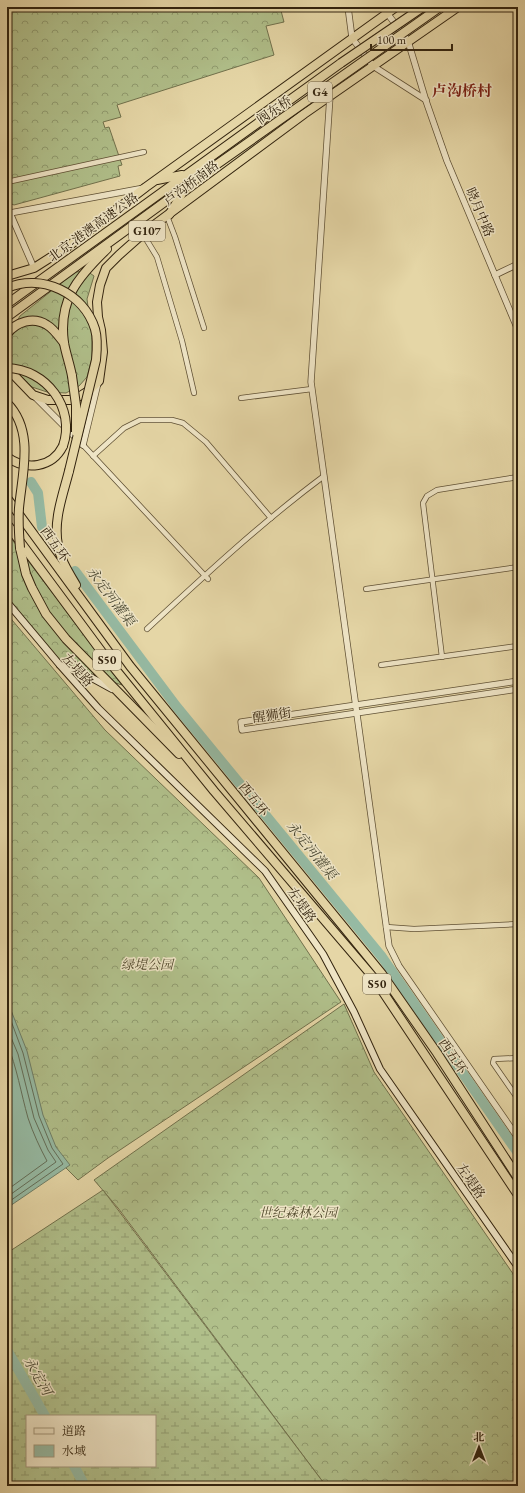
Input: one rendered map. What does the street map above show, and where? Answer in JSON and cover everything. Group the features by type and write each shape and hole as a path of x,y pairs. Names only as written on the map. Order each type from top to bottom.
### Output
{"highway":[{"name":"卢沟桥南路","path":"7,276 34,268 70,245 146,187 396,7"},
{"name":"阀东桥","path":"193,170 341,63 423,7"},
{"name":"阀东桥","path":"199,177 440,7"},
{"name":"卢沟桥南路","path":"99,381 103,352 97,302 100,285 106,268 143,234 330,96 458,7"},
{"name":"北京-港澳高速公路","path":"7,304 193,170"},
{"path":"157,180 185,175"},
{"name":"北京-港澳高速公路","path":"7,316 199,177"},
{"path":"168,216 185,188"},
{"path":"79,446 72,376 64,343 64,312 68,297 80,276 129,228"},
{"path":"7,288 32,283 54,286 71,295 84,308 95,330 97,345 96,360 79,446 69,471 58,512 58,545 61,557 88,609"},
{"path":"7,334 12,327 19,323 38,321 46,324 64,343"},
{"path":"7,368 33,395 48,400 70,400 90,390 99,381"},
{"path":"7,368 24,370 50,387 61,403 66,420 66,431 63,446 55,456 42,464 25,466 16,464 7,457"},
{"path":"7,403 19,421 24,442 24,464 19,522 20,548 26,574 32,588 46,614 66,639 214,791"},
{"name":"西五环","path":"7,498 130,666 382,974 437,1053 518,1178"},
{"name":"西五环","path":"7,524 107,659 214,791 372,977 518,1195"}],"main road":[{"name":"左堤路","path":"7,602 58,664 98,708 265,871 323,954 354,1012 380,1069 518,1268"},
{"path":"58,664 92,678 118,693"}],"street":[{"path":"348,7 352,38 373,66 426,100"},
{"name":"晓月中路","path":"380,7 387,13 408,41 446,161 518,330"},
{"path":"330,96 311,382 389,946 400,966 518,1138"},
{"path":"7,182 144,152"},
{"path":"34,268 9,213 146,187"},
{"path":"168,216 204,328"},
{"path":"143,234 157,257 182,341 194,393"},
{"path":"495,275 518,264"},
{"path":"79,446 99,381"},
{"path":"240,398 312,389"},
{"path":"33,395 79,446 93,456 206,577"},
{"path":"93,456 124,428 140,420 172,420 183,423 206,442 270,518"},
{"path":"147,630 270,518 324,476"},
{"path":"442,657 423,503 427,496 437,490 518,478"},
{"path":"366,589 518,567"},
{"path":"381,665 518,646"},
{"name":"醒狮街","path":"518,681 241,722 242,730 518,689"},
{"path":"386,926 414,929 518,924"},
{"path":"518,1058 494,1059 493,1063 518,1099"}],"green space":[{"path":"7,7 280,7 284,22 266,26 274,55 117,105 121,117 103,122 105,128 109,127 122,165 118,166 120,176 14,205 7,202"},
{"path":"87,271 94,276 87,299 92,337 92,358 87,377 79,386 66,393 47,392 32,387 20,375 8,358 7,338 20,316 75,272"},
{"path":"7,533 122,685 94,676 59,660 7,599"},
{"name":"绿堤公园","path":"7,611 12,620 105,730 259,878 341,1002 108,1158 78,1180 28,1130 7,1065"},
{"name":"世纪森林公园","path":"344,1004 374,1072 518,1281 518,1486 326,1486 118,1208 94,1180"},
{"path":"103,1190 326,1486 7,1486 7,1253"}],"water":[{"path":"7,1000 27,1051 43,1115 56,1147 70,1165 7,1208"}],"waterway":[{"name":"永定河灌渠","path":"31,482 38,493 42,527"},
{"name":"永定河灌渠","path":"75,571 176,706 382,957 518,1153"},
{"name":"永定河","path":"7,1350 44,1415"},
{"name":"永定河","path":"75,1467 85,1486"}],"district":[{"name":"卢沟桥村","path":"462,90"}]}
